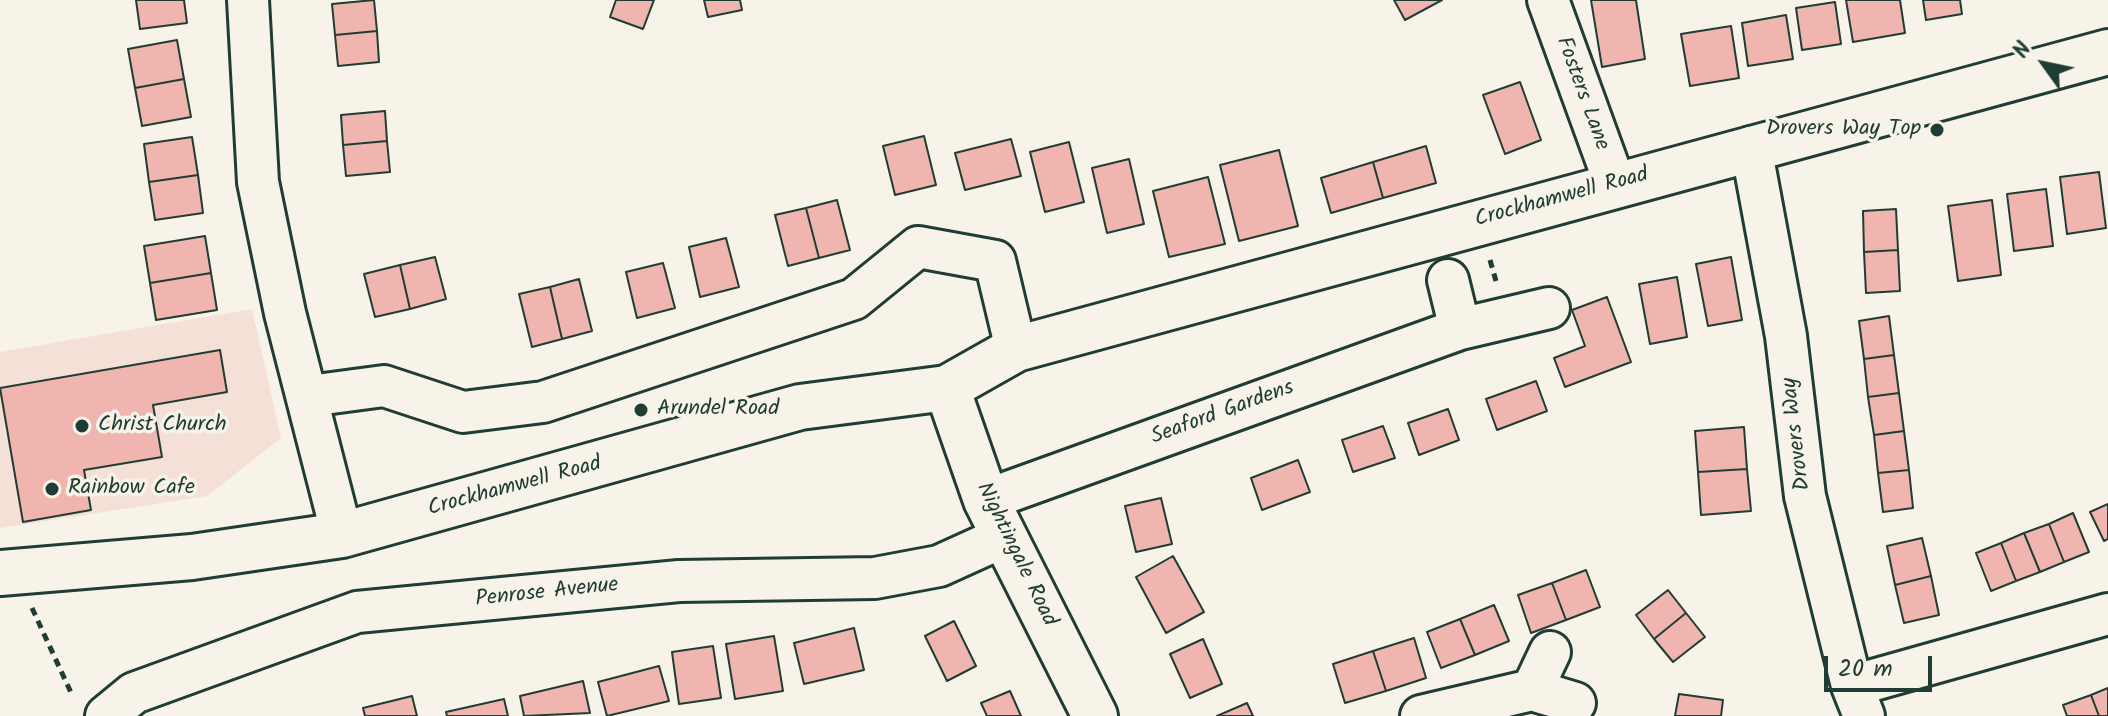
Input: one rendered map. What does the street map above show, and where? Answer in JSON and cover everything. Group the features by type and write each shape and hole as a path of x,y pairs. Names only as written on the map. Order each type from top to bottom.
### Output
{"street":[{"path":"248,0 258,182 285,313 309,396 342,535"},
{"name":"Fosters Lane","path":"1548,0 1616,187"},
{"name":"Crockhamwell Road","path":"6,572 192,557 342,535 800,407 947,388 1016,349 1481,220 1616,187 1751,147 2108,52"},
{"name":"Drovers Way","path":"1751,147 1786,336 1805,496 1858,701"},
{"path":"309,396 384,386 463,412 543,402 854,299 918,247 995,261 1016,349"},
{"path":"1448,280 1460,329"},
{"name":"Seaford Gardens","path":"994,518 1460,329 1549,308"},
{"name":"Nightingale Road","path":"947,388 994,518 1095,716"},
{"name":"Penrose Avenue","path":"91,709 357,612 679,581 875,578 939,566 994,518"},
{"path":"1858,701 2108,614"},
{"path":"1532,690 1550,652"},
{"path":"1421,716 1532,690 1575,703"}],"path":[{"path":"1481,220 1505,318"},
{"path":"6,572 91,709"}],"shaded area":[{"path":"252,309 281,438 207,496 0,528 0,352"}],"building":[{"path":"136,0 184,0 187,23 140,29"},
{"path":"374,0 377,31 335,35 332,4"},
{"path":"616,0 654,0 643,29 610,17"},
{"path":"704,0 740,0 742,10 708,17"},
{"path":"1394,0 1442,0 1405,20"},
{"path":"1591,0 1636,0 1645,59 1602,67"},
{"path":"1846,0 1900,0 1905,33 1853,42"},
{"path":"1923,0 1960,0 1962,14 1926,20"},
{"path":"1835,2 1841,44 1802,50 1796,8"},
{"path":"1786,15 1793,59 1748,66 1742,23"},
{"path":"1731,26 1739,78 1690,86 1681,34"},
{"path":"377,31 379,62 338,66 335,35"},
{"path":"177,40 184,79 135,88 128,49"},
{"path":"184,79 191,117 142,126 135,88"},
{"path":"1520,82 1541,140 1505,154 1483,95"},
{"path":"385,111 387,141 343,145 341,115"},
{"path":"924,136 936,185 895,195 883,146"},
{"path":"192,137 198,175 149,182 144,144"},
{"path":"1011,139 1021,176 965,190 955,153"},
{"path":"387,141 390,172 346,176 343,145"},
{"path":"1069,142 1084,202 1045,212 1030,152"},
{"path":"1426,146 1436,183 1383,198 1373,162"},
{"path":"1279,150 1298,226 1239,241 1220,165"},
{"path":"1129,159 1144,224 1107,233 1092,168"},
{"path":"1373,162 1383,198 1331,213 1321,178"},
{"path":"2099,172 2106,228 2067,234 2060,177"},
{"path":"198,175 203,213 155,220 149,182"},
{"path":"1208,177 1225,244 1169,257 1153,191"},
{"path":"2046,189 2053,246 2014,251 2007,194"},
{"path":"837,200 850,250 819,258 806,208"},
{"path":"1992,200 2001,275 1958,281 1948,206"},
{"path":"806,208 819,258 788,266 775,215"},
{"path":"1896,209 1898,250 1864,252 1863,211"},
{"path":"205,236 211,273 150,283 144,246"},
{"path":"726,238 739,287 700,297 689,247"},
{"path":"1898,250 1900,291 1866,293 1864,252"},
{"path":"435,257 446,299 410,309 400,265"},
{"path":"1731,257 1742,320 1708,326 1696,264"},
{"path":"663,263 675,308 637,318 626,272"},
{"path":"400,265 410,309 375,317 364,274"},
{"path":"211,273 217,310 156,320 150,283"},
{"path":"1677,277 1687,337 1650,344 1639,284"},
{"path":"579,279 592,331 562,339 550,287"},
{"path":"550,287 562,339 532,347 519,294"},
{"path":"1607,297 1631,362 1565,387 1554,358 1585,346 1572,310"},
{"path":"1889,316 1894,355 1864,359 1859,321"},
{"name":"Christ Church","path":"220,350 227,392 153,405 162,457 84,470 91,510 23,522 0,388"},
{"path":"1894,355 1899,393 1868,397 1864,359"},
{"path":"1536,381 1547,411 1497,430 1486,399"},
{"path":"1899,393 1904,431 1874,435 1868,397"},
{"path":"1448,409 1459,440 1419,455 1408,423"},
{"path":"1383,426 1395,458 1353,472 1342,440"},
{"path":"1744,427 1747,469 1698,472 1695,431"},
{"path":"1904,431 1909,470 1878,473 1874,435"},
{"path":"1298,460 1310,492 1262,510 1251,478"},
{"path":"1747,469 1751,511 1701,515 1698,472"},
{"path":"1909,470 1913,508 1883,512 1878,473"},
{"path":"1161,498 1172,544 1136,552 1125,506"},
{"path":"2108,504 2108,539 2104,541 2090,512"},
{"path":"2073,513 2089,552 2064,562 2049,524"},
{"path":"2049,524 2064,562 2040,572 2024,533"},
{"path":"2024,533 2040,572 2016,581 2001,543"},
{"path":"1922,538 1931,576 1895,585 1887,546"},
{"path":"2001,543 2016,581 1991,591 1976,553"},
{"path":"1173,556 1204,612 1166,633 1136,577"},
{"path":"1586,570 1600,607 1566,620 1552,583"},
{"path":"1931,576 1939,615 1904,623 1895,585"},
{"path":"1552,583 1566,620 1531,633 1518,595"},
{"path":"1668,590 1686,613 1654,639 1636,615"},
{"path":"1494,605 1509,641 1475,655 1460,619"},
{"path":"1686,613 1705,637 1673,662 1654,639"},
{"path":"1460,619 1475,655 1441,668 1427,632"},
{"path":"954,621 976,666 947,681 925,636"},
{"path":"854,628 864,670 804,684 794,643"},
{"path":"774,636 783,691 735,699 726,644"},
{"path":"1414,638 1426,678 1386,691 1373,651"},
{"path":"1203,639 1222,684 1190,698 1170,654"},
{"path":"713,646 721,698 679,704 672,652"},
{"path":"1373,651 1386,691 1345,703 1333,664"},
{"path":"659,666 669,701 607,716 598,682"},
{"path":"583,681 590,713 524,716 520,696"},
{"path":"2108,688 2108,716 2099,716 2091,695"},
{"path":"1010,691 1021,716 987,716 981,703"},
{"path":"1679,694 1723,700 1721,716 1675,716"},
{"path":"2091,695 2099,716 2067,716 2063,705"},
{"path":"412,696 417,716 365,716 363,708"},
{"path":"504,699 508,716 447,716 446,712"},
{"path":"1247,703 1253,716 1217,716"}],"place":[{"name":"Drovers Way Top","path":"1937,130"},
{"name":"Arundel Road","path":"641,410"},
{"name":"Christ Church","path":"82,426"},
{"name":"Rainbow Cafe","path":"52,489"}]}
